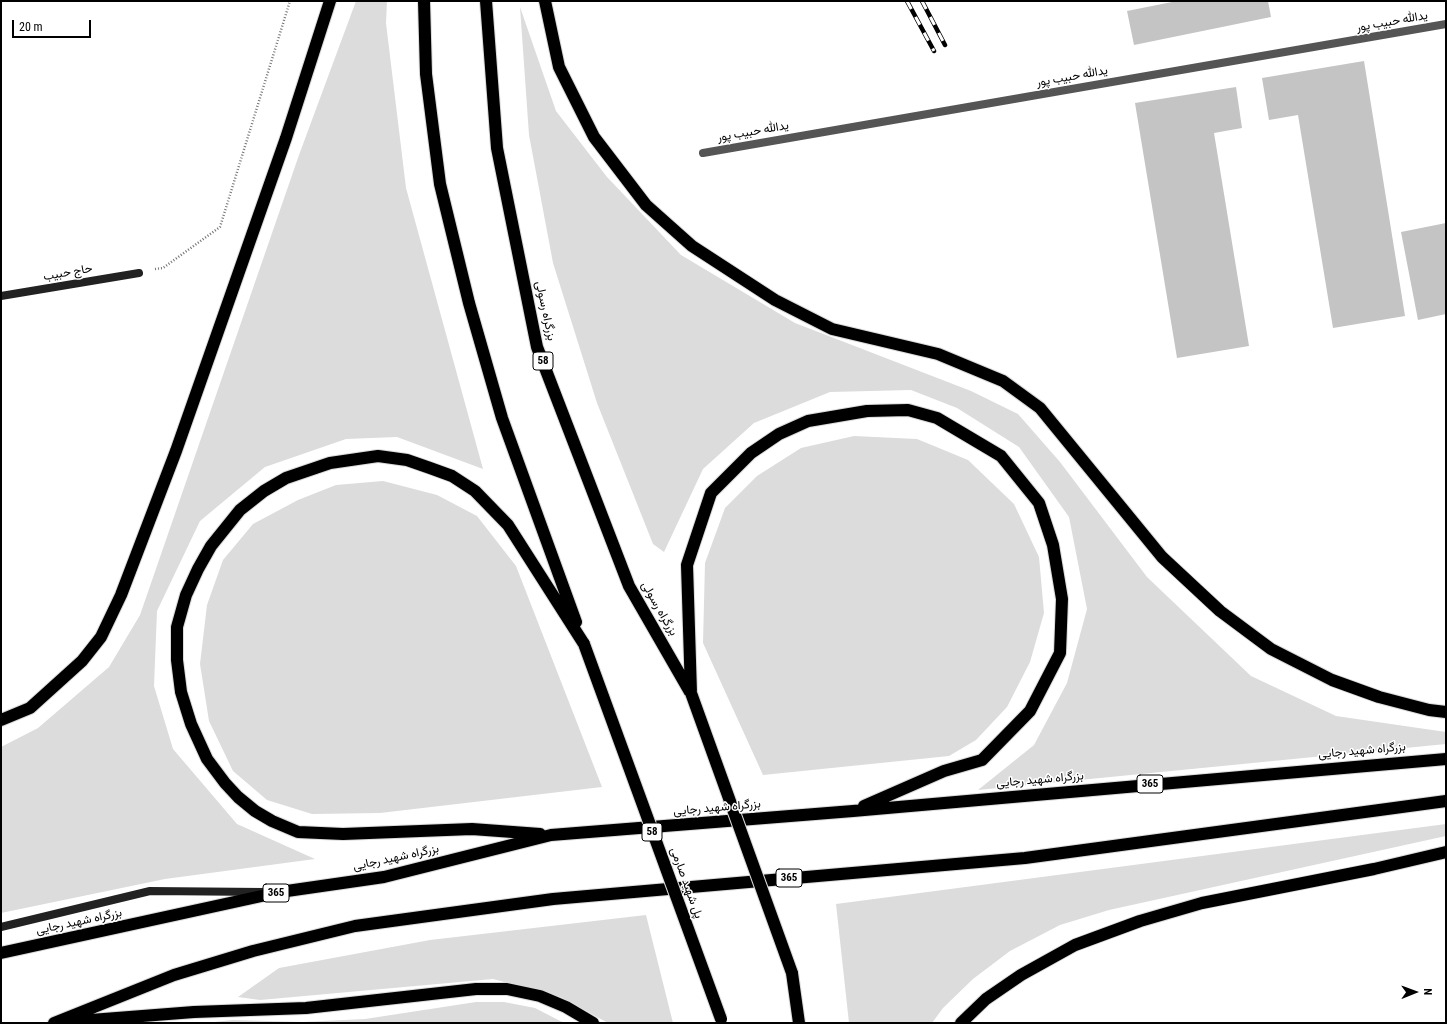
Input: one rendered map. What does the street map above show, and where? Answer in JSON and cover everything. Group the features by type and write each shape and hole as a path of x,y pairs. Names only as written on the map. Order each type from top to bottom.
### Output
{"highway":[{"path":"1,720 30,708 82,661 101,637 122,595 176,451 281,153 330,1"},
{"name":"58","path":"424,1 426,74 440,184 469,303 502,418 584,644"},
{"name":"بزرگراه رسولی","path":"486,1 497,148 538,347 629,586 691,693"},
{"path":"545,1 559,67 594,137 646,205 692,246 775,300 832,329 938,354 1003,380 1040,408 1162,557 1220,611 1271,649 1332,680 1379,697 1429,710 1446,712"},
{"path":"691,693 687,565 711,493 750,453 779,434 808,421 867,411 908,410 937,418 1001,456 1039,503 1053,545 1062,599 1060,653 1030,711 982,760 944,771 853,811"},
{"path":"551,835 472,829 343,834 298,832 272,821 255,811 238,797 225,783 207,759 190,724 181,692 177,660 178,627 186,595 198,569 211,546 240,510 286,478 330,463 378,456 407,460 452,476 474,491 508,525 584,644"},
{"name":"پل شهید صارمی","path":"584,644 721,1021"},
{"name":"58","path":"691,693 792,973 799,1023"},
{"name":"بزرگراه شهید رجایی","path":"1,953 280,892 384,877 551,835 853,811 1446,759"},
{"name":"365","path":"54,1023 174,975 253,951 355,926 553,899 1025,858 1446,801"},
{"path":"962,1023 986,999 1034,968 1075,945 1140,921 1202,903 1374,869 1446,852"},
{"path":"59,1023 194,1012 306,1008 484,989 507,989 540,996 566,1007 593,1023"}],"street":[{"name":"حاج حبیب","path":"1,296 139,273"},
{"path":"1,927 150,891 280,892"}],"lane":[{"name":"یدالله حبیب پور","path":"702,153 1446,24"}],"path":[{"path":"139,273 163,268 220,227 290,1"}],"shaded area":[{"path":"356,1 387,1 386,23 406,188 483,469 397,437 346,439 265,467 200,521 157,611 154,686 173,749 237,824 315,859 165,879 1,913 1,747 38,728 109,667 140,615 299,155"},
{"path":"520,7 556,111 607,177 681,255 795,323 971,391 1018,414 1060,462 1147,577 1251,676 1336,716 1446,732 1446,744 978,790 1034,745 1067,683 1087,609 1069,517 1019,447 957,408 911,390 830,392 754,423 703,469 664,552 653,544 597,403 553,263 529,135"},
{"path":"854,436 917,439 968,460 1014,504 1039,557 1044,613 1030,662 1007,707 976,740 949,756 763,775 703,643 705,563 725,508 757,476 801,448"},
{"path":"383,481 437,495 477,516 516,566 602,787 380,813 312,814 267,800 233,771 209,721 200,664 207,605 223,560 253,524 298,500 336,485"},
{"path":"1446,824 1446,836 1109,910 1060,925 1010,951 973,979 943,1008 932,1023 849,1023 836,904"},
{"path":"646,915 673,1023 608,1023 561,997 493,979 260,1000 238,997 279,968 430,940"},
{"path":"476,1002 504,1002 535,1008 564,1023 204,1023 233,1020 302,1022 365,1019"}],"building":[{"path":"1177,1 1268,1 1271,17 1134,45 1127,11"},
{"path":"1364,61 1405,316 1333,328 1298,115 1269,120 1262,78"},
{"path":"1236,87 1242,128 1214,133 1249,346 1177,358 1135,103"},
{"path":"1446,223 1446,314 1418,320 1401,232"}],"railway":[{"path":"907,1 934,51"},
{"path":"922,1 945,45"}]}
